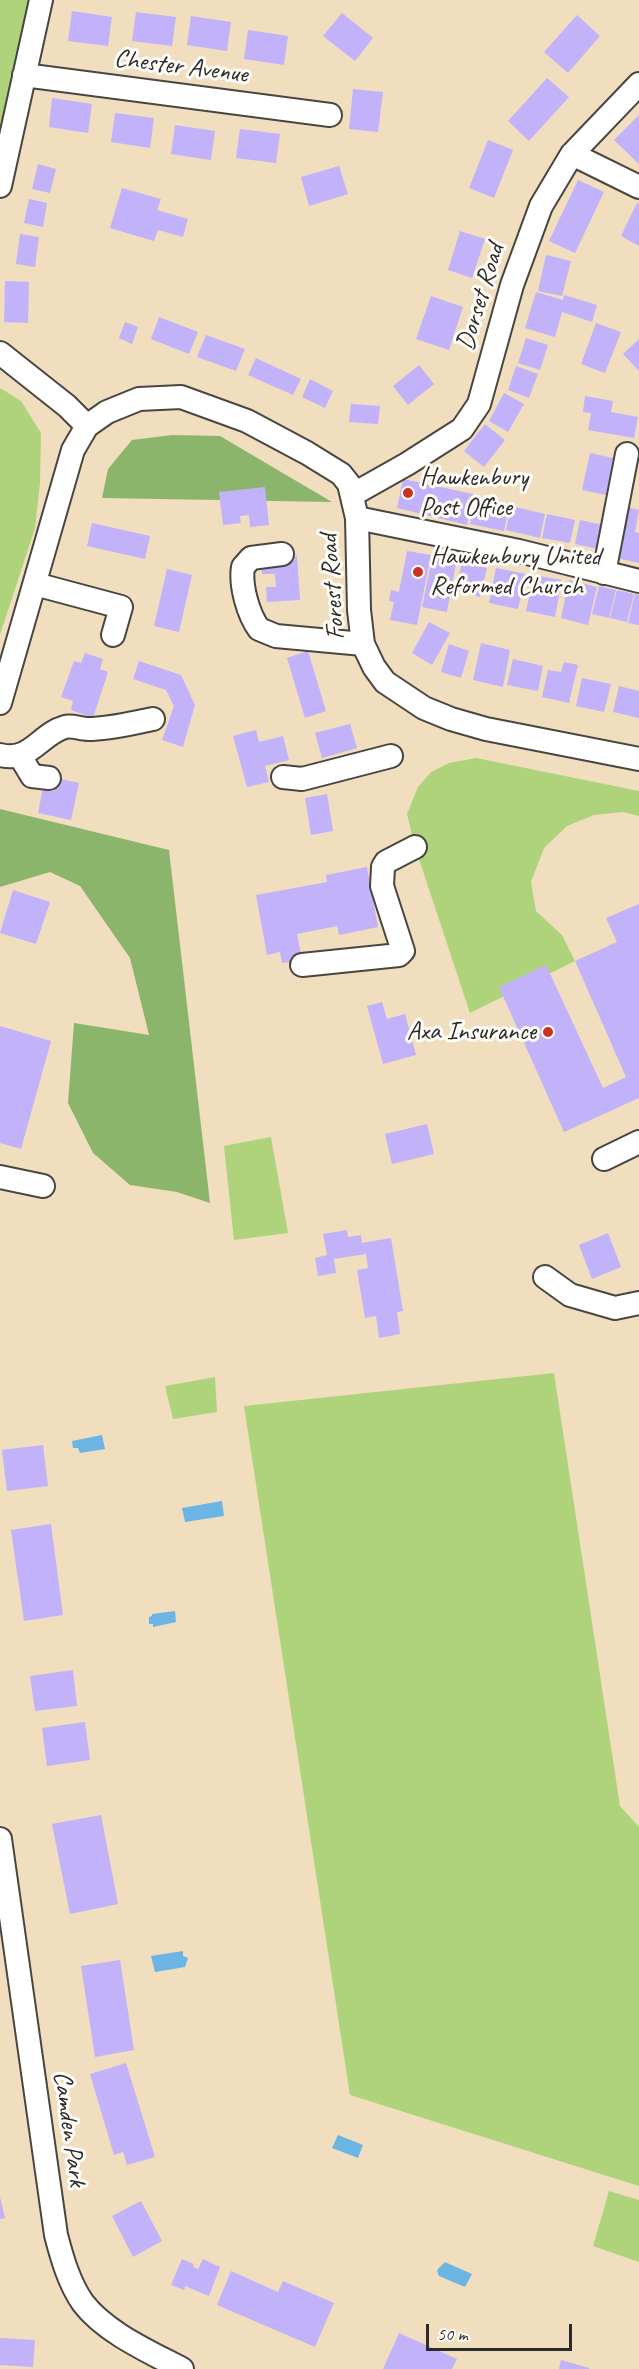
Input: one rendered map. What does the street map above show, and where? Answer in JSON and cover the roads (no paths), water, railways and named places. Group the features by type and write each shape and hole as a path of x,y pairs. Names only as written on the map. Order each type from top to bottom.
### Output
{"street":[{"path":"0,186 41,0"},
{"name":"Chester Avenue","path":"24,75 330,115"},
{"name":"Dorset Road","path":"352,495 462,429 479,404 512,285 541,206 572,154 639,84"},
{"path":"572,154 639,187"},
{"path":"0,353 66,406 87,426 73,450 0,703"},
{"name":"Forest Road","path":"87,426 107,412 140,399 181,397 246,421 340,474 349,484 357,518 359,610 363,644 374,667 385,682 424,708 486,729 639,759"},
{"path":"604,573 627,454"},
{"path":"357,518 519,551 639,581"},
{"path":"282,554 251,558 243,567 242,578 251,614 259,629 276,636 363,644"},
{"path":"34,584 121,607 113,635"},
{"path":"10,755 33,750 67,726 88,729 153,719"},
{"path":"10,755 32,776 49,778"},
{"path":"283,777 302,779 391,756"},
{"path":"302,965 399,955 403,951 382,886 381,875 386,861 415,847"},
{"path":"604,1159 639,1142"},
{"path":"0,1177 43,1186"},
{"path":"545,1277 570,1295 615,1308 639,1303"},
{"name":"Camden Park","path":"0,1839 54,2223 66,2269 84,2303 120,2336 182,2369"}],"water":[{"path":"102,1435 105,1449 80,1453 78,1448 73,1448 72,1441"},
{"path":"222,1501 224,1516 185,1522 182,1508"},
{"path":"175,1611 176,1622 153,1627 153,1624 149,1624 149,1617 152,1614"},
{"path":"183,1951 183,1956 188,1958 185,1967 155,1972 151,1956"},
{"path":"338,2135 363,2145 358,2158 332,2148"},
{"path":"445,2262 472,2274 465,2287 439,2276 437,2270"}],"place":[{"name":"Hawkenbury Post Office","path":"408,493"},
{"name":"Hawkenbury United Reformed Church","path":"418,572"},
{"name":"Axa Insurance","path":"548,1032"}]}
